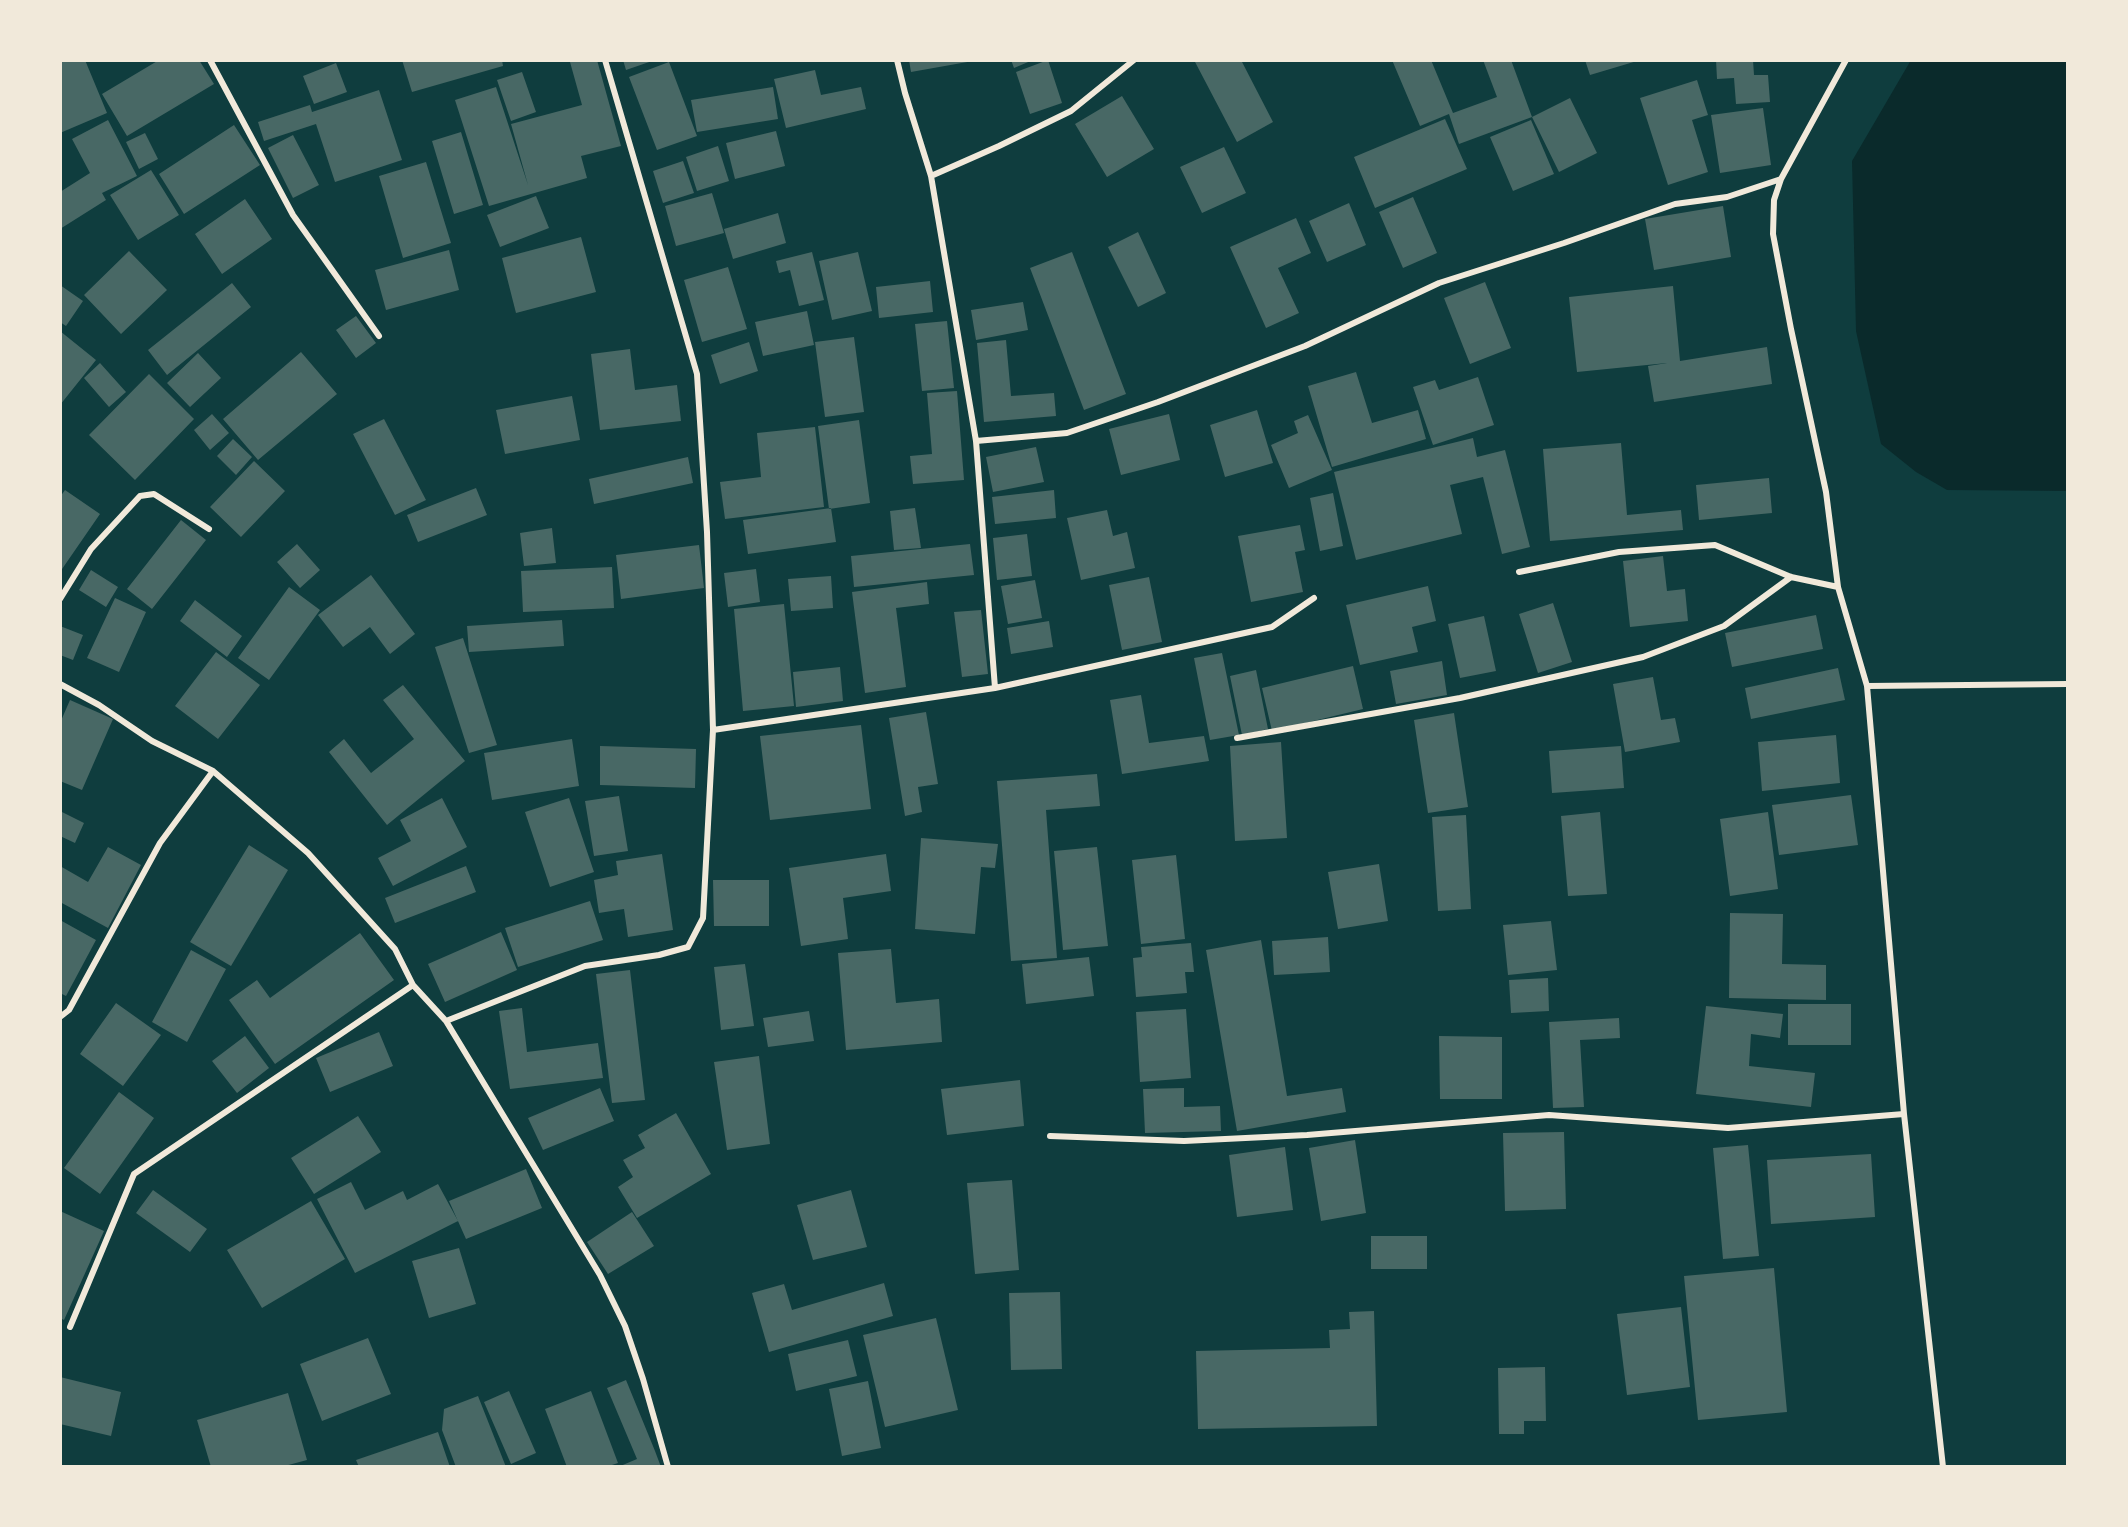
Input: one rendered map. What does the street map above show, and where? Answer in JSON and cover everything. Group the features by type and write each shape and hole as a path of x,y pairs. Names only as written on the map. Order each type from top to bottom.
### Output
{"street":[{"path":"210,60 293,215 379,336"},
{"path":"446,1021 585,966 659,955 688,947 704,918 713,730 707,532 697,374 605,60"},
{"path":"897,60 931,176 976,441 994,688"},
{"path":"931,176 1071,111 1134,60"},
{"path":"1846,60 1781,179 1774,200 1773,234 1827,492 1838,587 1867,686 1904,1113 1942,1467"},
{"path":"976,441 1067,433 1158,402 1305,346 1439,283 1675,204 1727,197 1781,179"},
{"path":"60,599 91,549 140,496 154,494 209,529"},
{"path":"1519,572 1620,552 1715,545 1791,577 1838,587"},
{"path":"1237,738 1460,698 1643,657 1724,626 1791,577"},
{"path":"713,730 994,688 1272,627 1314,598"},
{"path":"60,684 99,705 152,741 213,771 308,853 395,949 412,986 446,1021 600,1275 625,1326 668,1467"},
{"path":"1867,686 2068,684"},
{"path":"60,1017 69,1010 160,843 213,771"},
{"path":"70,1327 134,1174 412,986"},
{"path":"1050,1136 1184,1141 1307,1135 1549,1114 1728,1128 1904,1113"}],"water":[{"path":"1911,60 2068,60 2068,491 1947,490 1916,472 1881,444 1856,331 1852,161"}],"building":[{"path":"60,60 85,60 107,113 60,133"},
{"path":"159,60 199,60 214,84 127,136 102,94"},
{"path":"402,60 502,60 503,66 412,92"},
{"path":"597,60 621,146 581,156 587,178 489,206 455,100 496,87 528,185 511,124 582,105 570,62"},
{"path":"623,60 655,60 626,70"},
{"path":"909,60 973,60 973,61 911,72"},
{"path":"1011,60 1033,60 1014,68"},
{"path":"1048,60 1062,103 1030,114 1016,72"},
{"path":"1194,60 1241,60 1273,122 1237,142"},
{"path":"1392,60 1431,60 1453,113 1497,97 1483,60 1511,60 1532,117 1459,144 1449,114 1420,126"},
{"path":"1585,60 1637,60 1637,61 1590,75"},
{"path":"1716,60 1753,60 1754,75 1768,75 1770,102 1736,104 1734,78 1717,79"},
{"path":"669,62 697,136 657,150 629,77"},
{"path":"336,63 347,92 314,104 303,76"},
{"path":"815,70 821,95 861,87 866,109 786,128 774,79"},
{"path":"522,72 536,112 511,121 497,80"},
{"path":"1697,80 1708,115 1692,120 1708,172 1668,185 1640,98"},
{"path":"773,87 778,119 697,132 691,100"},
{"path":"379,90 402,160 335,182 316,124 264,141 258,122 310,105 312,112"},
{"path":"1122,96 1154,149 1107,177 1075,124"},
{"path":"1570,98 1597,153 1559,172 1532,117"},
{"path":"1763,108 1771,165 1720,173 1711,115"},
{"path":"1445,119 1467,169 1375,208 1354,157"},
{"path":"108,120 137,176 102,193 106,200 60,229 60,192 90,173 72,139"},
{"path":"1531,120 1554,174 1513,191 1490,137"},
{"path":"234,125 260,165 184,214 159,174"},
{"path":"776,131 785,166 735,179 726,143"},
{"path":"461,132 483,205 454,214 432,141"},
{"path":"145,133 158,159 139,169 126,142"},
{"path":"293,135 319,185 293,198 268,148"},
{"path":"718,146 729,181 697,191 686,157"},
{"path":"1224,147 1246,193 1202,213 1180,167"},
{"path":"683,161 694,193 663,203 653,171"},
{"path":"426,162 451,243 403,258 379,176"},
{"path":"151,170 179,215 138,240 110,195"},
{"path":"712,193 724,233 676,246 665,206"},
{"path":"536,196 549,228 500,247 487,215"},
{"path":"1413,197 1437,253 1403,268 1379,212"},
{"path":"245,199 272,239 222,274 195,234"},
{"path":"1349,203 1366,245 1327,262 1309,221"},
{"path":"1723,206 1731,257 1654,270 1645,219"},
{"path":"778,213 786,243 733,259 724,229"},
{"path":"1296,218 1311,253 1278,268 1299,313 1266,328 1230,247"},
{"path":"1138,232 1166,293 1138,307 1108,247"},
{"path":"581,237 596,292 516,313 502,258"},
{"path":"449,250 459,290 386,310 375,270"},
{"path":"129,251 167,290 121,334 84,295"},
{"path":"812,252 824,300 799,306 790,270 779,273 776,261"},
{"path":"858,252 872,311 832,320 819,261"},
{"path":"1072,252 1126,394 1084,410 1030,268"},
{"path":"728,267 747,329 702,342 684,280"},
{"path":"930,281 933,312 879,318 876,287"},
{"path":"1485,282 1511,348 1470,364 1444,298"},
{"path":"232,283 251,307 167,375 148,350"},
{"path":"60,285 83,301 66,326 60,322"},
{"path":"1673,286 1680,361 1767,347 1772,384 1654,402 1648,366 1667,363 1577,372 1569,297"},
{"path":"1023,302 1028,330 976,340 971,310"},
{"path":"807,311 814,345 763,356 755,322"},
{"path":"356,316 376,343 356,358 336,330"},
{"path":"947,321 954,388 922,391 915,324"},
{"path":"60,331 96,360 60,405"},
{"path":"854,337 864,412 825,417 815,342"},
{"path":"1006,340 1011,396 1054,393 1056,416 984,422 977,343"},
{"path":"749,342 758,371 720,384 711,355"},
{"path":"630,349 635,390 677,385 681,421 600,430 591,354"},
{"path":"301,352 337,394 258,460 223,419"},
{"path":"198,353 221,378 190,407 167,383"},
{"path":"100,363 126,392 109,407 84,378"},
{"path":"1356,372 1372,423 1418,410 1426,439 1332,467 1308,386"},
{"path":"149,374 194,419 135,480 89,435"},
{"path":"1478,377 1494,425 1433,445 1413,387 1435,380 1439,390"},
{"path":"957,391 964,480 913,484 910,456 932,454 927,393"},
{"path":"572,396 580,440 505,454 496,410"},
{"path":"1257,410 1273,463 1225,477 1210,425"},
{"path":"212,414 229,433 210,450 194,430"},
{"path":"1169,414 1180,460 1121,475 1109,429"},
{"path":"1308,415 1332,470 1289,488 1271,445 1298,433 1294,421"},
{"path":"384,419 426,500 395,515 353,434"},
{"path":"859,420 870,503 829,509 818,426"},
{"path":"815,427 824,507 725,519 720,482 761,477 757,433"},
{"path":"1473,438 1477,457 1505,450 1530,547 1502,554 1483,477 1450,485 1462,534 1356,560 1334,472"},
{"path":"233,439 252,457 236,475 217,456"},
{"path":"1621,443 1627,515 1681,510 1683,530 1550,541 1543,449"},
{"path":"1036,447 1044,482 993,492 986,457"},
{"path":"688,457 693,483 594,504 589,479"},
{"path":"254,461 285,491 241,537 210,507"},
{"path":"1769,478 1772,513 1699,520 1696,485"},
{"path":"476,488 487,515 418,542 407,515"},
{"path":"65,490 100,514 60,572 60,497"},
{"path":"1054,490 1056,518 995,524 992,497"},
{"path":"1333,493 1343,546 1320,551 1310,498"},
{"path":"831,508 836,542 748,554 743,520"},
{"path":"915,508 921,548 894,550 890,511"},
{"path":"1107,510 1113,536 1127,532 1135,568 1081,580 1067,518"},
{"path":"181,520 206,540 152,609 127,589"},
{"path":"1300,525 1305,550 1295,552 1303,592 1251,602 1238,536"},
{"path":"552,528 556,563 524,566 520,533"},
{"path":"1027,534 1032,576 997,580 993,538"},
{"path":"297,544 320,570 300,588 277,562"},
{"path":"970,544 974,575 854,587 851,556"},
{"path":"699,545 704,588 621,599 616,555"},
{"path":"1663,556 1667,591 1685,589 1688,621 1630,627 1623,561"},
{"path":"612,567 614,608 523,612 521,571"},
{"path":"756,569 760,602 728,607 724,573"},
{"path":"91,570 118,587 106,607 79,590"},
{"path":"371,575 415,634 390,654 370,627 343,647 318,615"},
{"path":"831,576 833,608 791,611 788,579"},
{"path":"1149,577 1162,642 1122,650 1109,585"},
{"path":"1035,580 1042,618 1008,624 1001,586"},
{"path":"927,582 929,604 896,608 906,687 865,693 852,592"},
{"path":"1428,586 1436,621 1412,627 1418,652 1360,665 1346,605"},
{"path":"289,587 320,610 269,680 238,658"},
{"path":"115,598 146,612 119,672 87,658"},
{"path":"195,600 242,636 227,657 180,621"},
{"path":"1553,603 1572,662 1538,673 1519,614"},
{"path":"784,604 794,706 743,711 734,609"},
{"path":"981,610 988,674 962,677 954,612"},
{"path":"1816,615 1823,649 1732,667 1725,633"},
{"path":"1484,616 1496,671 1460,678 1448,624"},
{"path":"562,620 564,646 469,652 467,626"},
{"path":"1049,621 1053,647 1011,654 1007,628"},
{"path":"60,626 83,635 73,660 60,655"},
{"path":"463,638 497,745 469,753 435,647"},
{"path":"216,652 260,685 218,739 175,706"},
{"path":"1222,653 1239,735 1210,740 1194,658"},
{"path":"1442,661 1447,695 1396,704 1390,671"},
{"path":"1353,666 1363,709 1272,731 1262,688"},
{"path":"840,667 843,701 796,707 793,672"},
{"path":"1838,668 1845,700 1751,719 1745,688"},
{"path":"1256,670 1268,729 1242,735 1230,676"},
{"path":"1653,677 1661,720 1675,718 1680,742 1625,752 1613,684"},
{"path":"403,685 465,761 387,825 329,752 344,739 371,773 414,739 383,700"},
{"path":"1141,695 1149,743 1204,736 1209,761 1122,774 1110,700"},
{"path":"70,700 113,719 82,790 60,781 60,723"},
{"path":"926,712 938,784 918,787 922,812 905,816 889,718"},
{"path":"1454,713 1468,807 1428,813 1414,720"},
{"path":"861,725 871,809 770,820 760,736"},
{"path":"1836,735 1840,783 1762,791 1758,742"},
{"path":"572,739 579,786 492,800 484,753"},
{"path":"1281,742 1287,838 1235,841 1230,746"},
{"path":"600,746 696,749 695,788 600,785"},
{"path":"1621,746 1624,788 1552,793 1549,751"},
{"path":"1097,774 1100,806 1046,810 1057,958 1011,961 997,781"},
{"path":"1851,795 1858,845 1779,855 1772,805"},
{"path":"619,796 628,851 594,856 585,801"},
{"path":"442,798 467,847 393,886 378,858 411,841 400,820"},
{"path":"569,798 594,872 550,887 525,812"},
{"path":"60,811 84,823 75,843 60,836"},
{"path":"1600,812 1607,894 1568,896 1561,816"},
{"path":"1768,812 1778,889 1730,896 1720,819"},
{"path":"1466,815 1471,909 1438,911 1432,817"},
{"path":"921,838 998,844 995,868 981,867 975,934 915,929"},
{"path":"249,845 288,870 231,966 190,942"},
{"path":"108,847 141,865 108,928 60,902 60,866 88,882"},
{"path":"1097,847 1108,946 1063,950 1054,851"},
{"path":"662,854 673,930 628,937 624,909 599,913 594,880 618,875 616,861"},
{"path":"886,854 891,891 843,898 848,939 801,946 789,868"},
{"path":"1176,855 1185,939 1141,944 1132,860"},
{"path":"1379,864 1388,921 1338,929 1328,872"},
{"path":"466,866 476,892 395,923 385,898"},
{"path":"713,880 769,880 769,926 714,926"},
{"path":"590,901 603,940 518,967 505,928"},
{"path":"1730,913 1783,914 1782,964 1826,965 1826,1000 1729,998"},
{"path":"60,920 96,940 66,996 60,993"},
{"path":"1551,921 1557,970 1508,975 1503,925"},
{"path":"501,932 517,970 445,1002 428,964"},
{"path":"360,933 394,980 275,1064 229,1000 257,980 270,998"},
{"path":"1328,937 1330,972 1274,975 1272,941"},
{"path":"1261,940 1287,1096 1342,1088 1346,1112 1237,1131 1206,950"},
{"path":"1191,943 1194,972 1185,972 1187,993 1136,997 1133,958 1142,957 1141,947"},
{"path":"891,949 896,1003 939,999 942,1042 846,1050 838,953"},
{"path":"191,950 226,969 187,1042 152,1022"},
{"path":"1089,957 1094,996 1026,1004 1022,964"},
{"path":"745,964 754,1026 721,1030 714,967"},
{"path":"630,970 645,1100 612,1103 596,974"},
{"path":"1548,978 1549,1011 1511,1013 1509,980"},
{"path":"116,1003 161,1035 123,1086 80,1054"},
{"path":"1788,1004 1851,1004 1851,1045 1788,1045"},
{"path":"1706,1006 1783,1014 1780,1038 1751,1034 1749,1066 1815,1073 1811,1107 1696,1094"},
{"path":"522,1008 527,1052 598,1043 603,1078 510,1089 499,1011"},
{"path":"1186,1009 1191,1078 1140,1082 1136,1012"},
{"path":"809,1011 814,1041 768,1047 763,1018"},
{"path":"1619,1018 1620,1038 1580,1040 1584,1107 1553,1108 1549,1022"},
{"path":"379,1032 393,1066 330,1092 316,1058"},
{"path":"245,1036 269,1068 237,1093 212,1061"},
{"path":"1439,1036 1502,1037 1502,1099 1440,1099"},
{"path":"759,1056 770,1144 727,1150 714,1062"},
{"path":"1020,1080 1024,1126 947,1135 941,1089"},
{"path":"600,1088 614,1121 543,1150 528,1118"},
{"path":"1184,1088 1184,1107 1220,1106 1221,1131 1145,1133 1143,1089"},
{"path":"119,1092 154,1118 100,1194 64,1168"},
{"path":"676,1113 711,1174 637,1218 618,1187 633,1177 623,1160 645,1148 638,1135"},
{"path":"358,1116 381,1152 314,1194 291,1158"},
{"path":"1564,1132 1566,1209 1505,1211 1503,1133"},
{"path":"1355,1140 1366,1213 1321,1221 1309,1148"},
{"path":"1748,1145 1759,1256 1723,1259 1713,1148"},
{"path":"1285,1147 1293,1210 1237,1217 1229,1155"},
{"path":"1871,1154 1875,1217 1771,1224 1767,1160"},
{"path":"526,1169 542,1208 466,1239 449,1201"},
{"path":"1012,1180 1019,1270 975,1274 967,1183"},
{"path":"351,1182 365,1210 403,1191 407,1200 438,1184 458,1221 355,1273 317,1199"},
{"path":"153,1190 207,1229 190,1252 136,1213"},
{"path":"851,1190 867,1247 813,1260 797,1205"},
{"path":"311,1201 345,1259 262,1308 227,1250"},
{"path":"60,1211 104,1231 64,1320 60,1318"},
{"path":"632,1212 654,1246 608,1274 587,1242"},
{"path":"1371,1236 1427,1236 1427,1269 1371,1269"},
{"path":"459,1248 476,1304 429,1318 412,1261"},
{"path":"1774,1268 1787,1412 1698,1420 1684,1276"},
{"path":"884,1283 893,1316 769,1352 752,1293 784,1284 792,1310"},
{"path":"1060,1292 1062,1369 1011,1370 1009,1293"},
{"path":"1681,1307 1690,1387 1627,1395 1617,1314"},
{"path":"1374,1311 1377,1426 1198,1429 1196,1351 1330,1348 1329,1330 1350,1329 1349,1312"},
{"path":"936,1318 958,1410 885,1427 863,1335"},
{"path":"368,1338 391,1394 322,1421 300,1364"},
{"path":"848,1340 857,1376 796,1391 788,1354"},
{"path":"1545,1367 1546,1421 1524,1421 1524,1434 1499,1434 1498,1368"},
{"path":"60,1377 121,1392 111,1436 60,1424"},
{"path":"626,1380 661,1467 618,1467 637,1459 607,1388"},
{"path":"868,1381 881,1448 842,1456 829,1389"},
{"path":"509,1391 536,1453 511,1464 484,1402"},
{"path":"591,1391 618,1463 606,1467 567,1467 545,1409"},
{"path":"288,1393 307,1460 281,1467 211,1467 197,1420"},
{"path":"478,1396 506,1467 456,1467 442,1430 444,1409"},
{"path":"438,1432 450,1467 359,1467 356,1460"}]}
